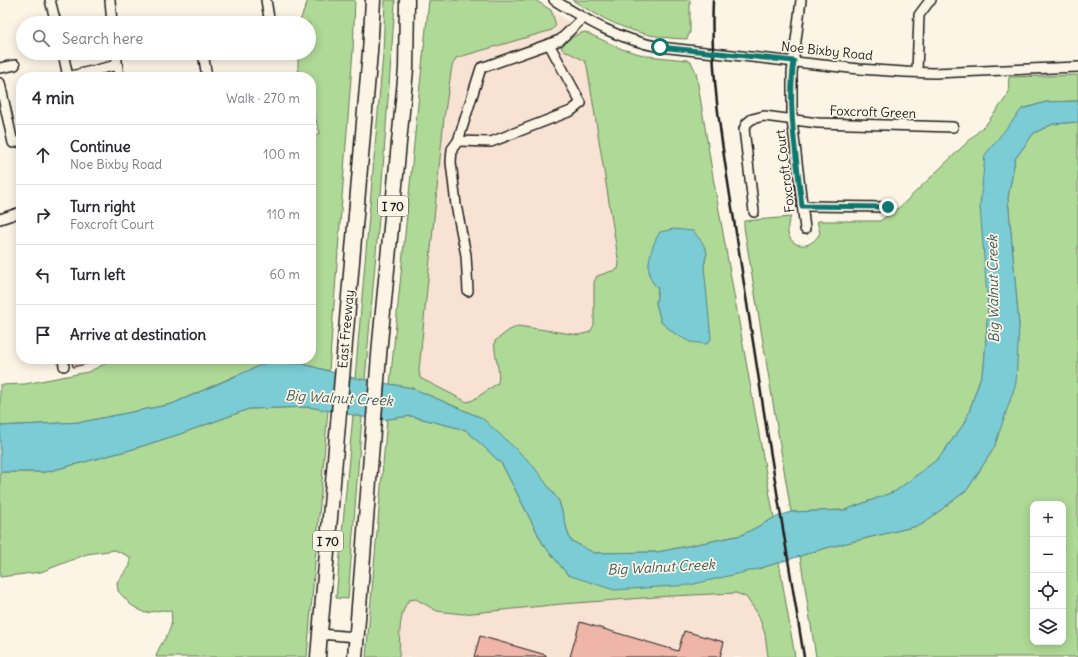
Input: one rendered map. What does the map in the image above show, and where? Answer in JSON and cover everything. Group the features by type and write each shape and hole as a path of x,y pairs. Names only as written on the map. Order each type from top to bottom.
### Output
{"highway":[{"name":"East Freeway","path":"318,657 370,52 373,0"},
{"name":"I 70","path":"354,657 380,343 406,69 407,0"},
{"path":"406,69 416,0"}],"street":[{"path":"50,0 54,16"},
{"path":"110,0 111,16"},
{"path":"266,0 269,16"},
{"name":"Noe Bixby Road","path":"554,0 581,17 617,35 644,44 660,47 858,68 934,73 1078,68"},
{"name":"Foxcroft Court","path":"801,0 792,80 792,120 805,229"},
{"path":"917,72 919,15 931,0"},
{"path":"468,291 466,255 456,205 451,162 452,149 458,141 481,68 560,40 581,17"},
{"path":"458,141 491,142 571,111 581,103 549,44"},
{"path":"64,60 67,72"},
{"path":"117,60 119,72"},
{"path":"204,60 206,72"},
{"path":"0,68 15,65"},
{"path":"88,72 117,65"},
{"path":"0,83 13,143 16,142"},
{"name":"Foxcroft Green","path":"754,212 744,129 747,123 752,119 764,116 818,123 954,127"},
{"path":"802,206 888,207"},
{"path":"0,219 16,214"},
{"path":"320,634 356,637"}],"shaded area":[{"path":"551,10 585,32 579,34 562,49 585,61 587,66 619,264 618,269 597,276 594,282 594,325 590,332 579,335 518,326 494,350 499,378 498,383 473,400 467,402 420,378 419,370 444,118 452,66 456,58 552,30 556,25"},
{"path":"736,593 746,597 758,614 765,634 768,657 399,657 404,606 409,600 416,599 437,611 463,614 562,604"}],"green space":[{"path":"308,0 355,0 353,51 329,371 303,364 316,364 316,135 320,133 316,120 316,72 298,72 298,60 316,60 316,16 302,16"},
{"path":"385,0 395,0 395,4 381,195 365,380 355,378 383,54"},
{"path":"429,0 535,0 551,10 556,25 552,30 456,58 452,66 444,118 419,370 420,378 467,402 473,400 498,383 499,372 495,352 495,341 508,331 518,326 579,335 590,332 594,325 594,282 597,276 618,269 619,264 587,66 585,61 562,49 561,43 585,32 622,49 647,56 687,60 691,62 696,72 713,177 774,518 742,535 658,552 594,553 570,540 559,501 482,418 412,388 390,384","holes":["707,252 704,266 674,333 661,322 656,303 658,288"]},
{"path":"572,0 690,0 690,32 687,39 654,36 640,33 613,23"},
{"path":"1078,75 1078,101 1046,102 1022,109 988,309 984,367 966,421 939,458 896,491 845,510 791,512 744,221 791,217 788,226 788,233 795,243 801,245 808,244 820,233 817,221 880,221 901,206 987,123 1008,95 1009,77"},
{"path":"1078,122 1078,657 816,657 800,556 826,548 921,525 967,490 994,448 1019,326 1008,198 1015,159 1034,133 1053,124"},
{"path":"105,364 303,364 237,375 172,404 82,422 0,426 0,385 25,384 88,372"},
{"path":"309,407 328,410 307,657 156,657 171,625 171,611 162,610 145,613 131,605 118,591 117,582 130,566 130,557 115,550 87,554 41,572 0,577 0,472 46,472 130,450 249,409"},
{"path":"353,415 362,417 348,599 336,598"},
{"path":"411,416 466,430 502,464 543,544 568,575 758,569 779,562 795,657 768,657 765,634 758,614 746,597 736,593 562,604 463,614 437,611 416,599 409,600 405,605 401,619 399,657 366,657 387,419"}],"water":[{"name":"Big Walnut Creek","path":"1078,101 1078,122 1053,124 1034,133 1015,159 1008,198 1019,326 1016,383 994,448 967,490 921,525 826,548 758,569 690,585 614,590 568,575 543,544 502,464 466,430 411,416 380,420 309,407 249,409 130,450 46,472 0,472 0,426 82,422 172,404 263,364 303,364 350,377 412,388 482,418 531,463 559,501 570,540 594,553 658,552 742,535 774,518 791,512 845,510 896,491 939,458 966,421 984,367 988,309 980,206 985,155 1022,109 1046,102"},
{"path":"673,229 693,231 702,242 707,252 704,266 711,339 707,344 690,342 674,333 661,322 656,303 658,288 653,283 650,276 649,261 660,232"}],"building":[{"path":"72,364 87,364 73,367"},
{"path":"580,622 678,651 684,631 724,642 720,657 570,657"},
{"path":"480,636 546,655 546,657 474,657"}],"railway":[{"path":"713,0 714,67 725,166 804,657"}],"route":[{"path":"660,47 794,61 792,73 792,120 802,206 888,207"}]}
